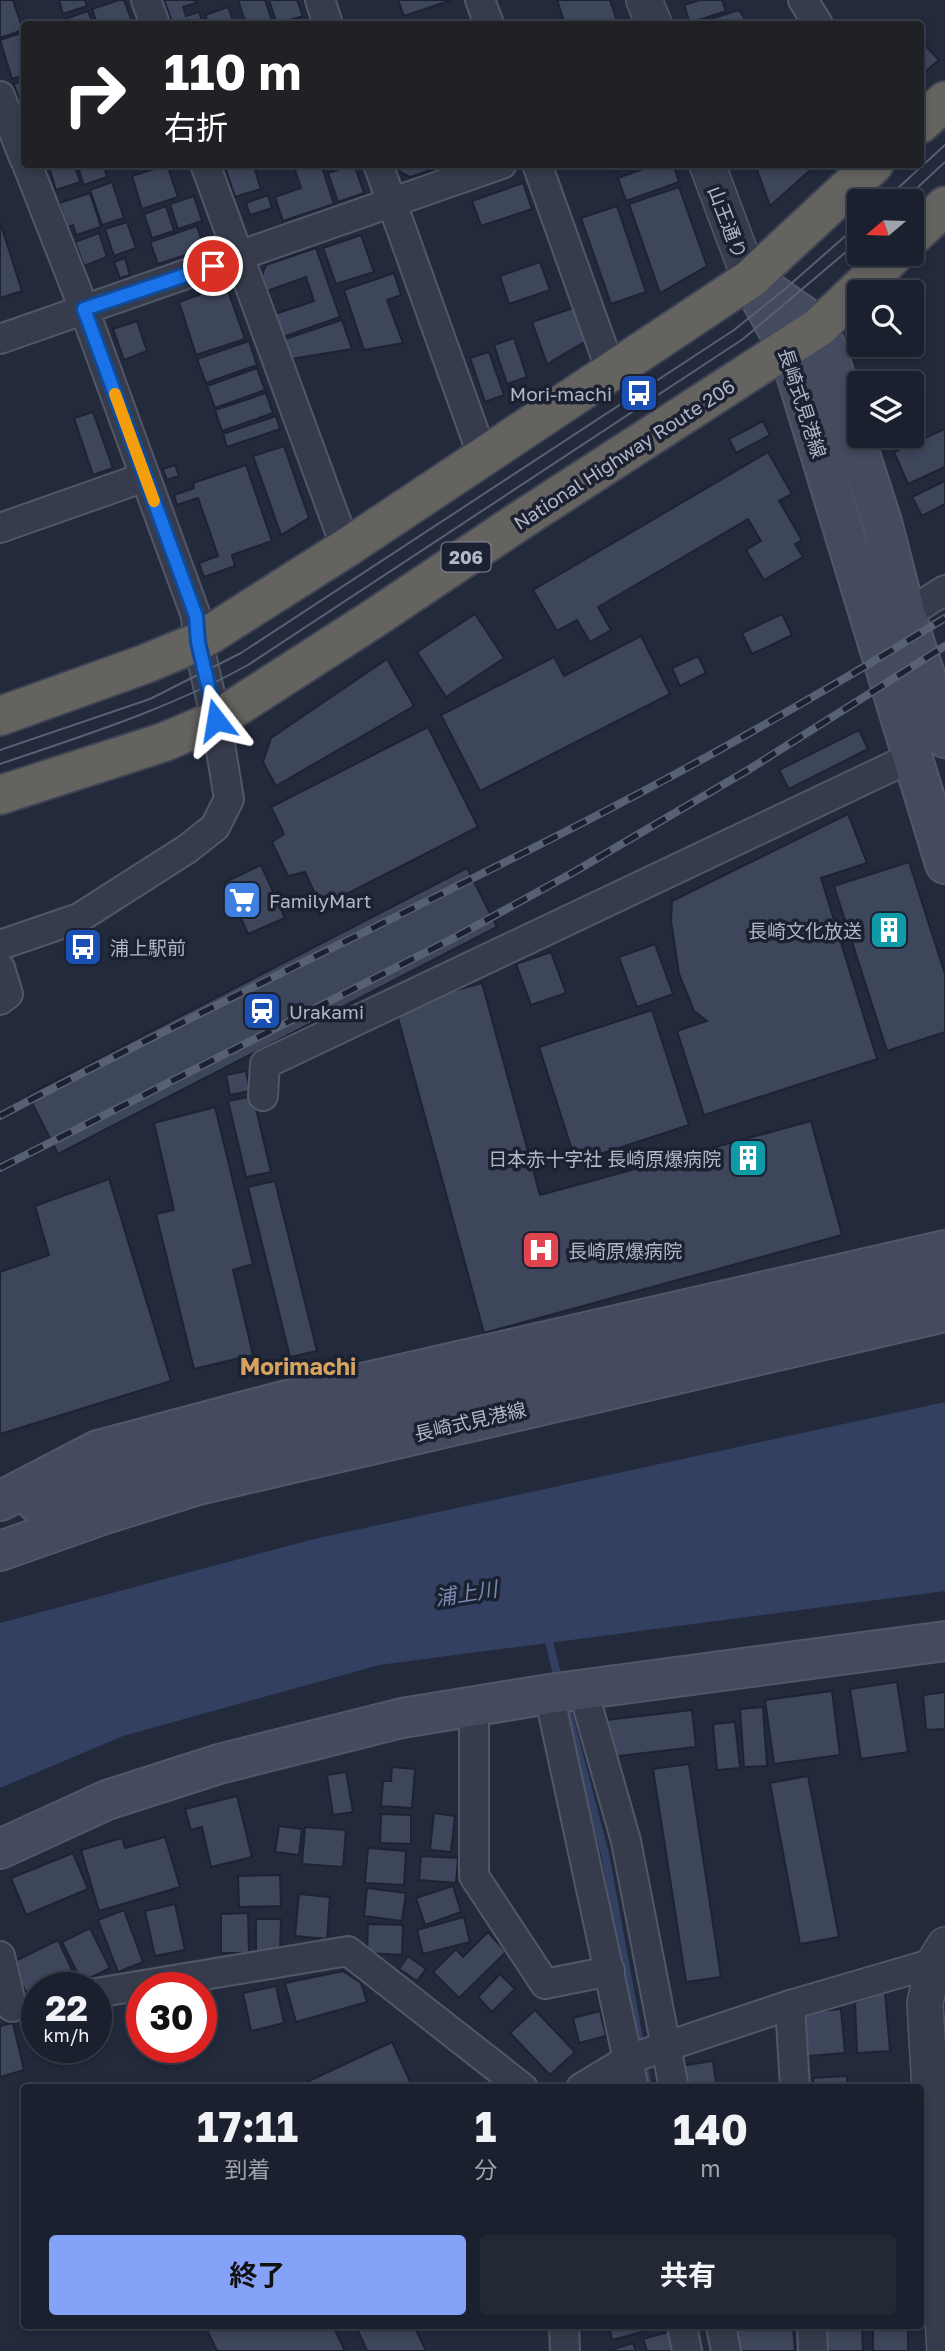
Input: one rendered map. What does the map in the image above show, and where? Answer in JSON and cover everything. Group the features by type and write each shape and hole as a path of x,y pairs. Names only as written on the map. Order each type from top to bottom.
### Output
{"highway":[{"path":"924,120 945,101"},
{"path":"0,716 198,642 346,548 750,279 870,168"},
{"path":"924,226 945,206"},
{"name":"National Highway Route 206","path":"0,794 164,742 216,720 819,327 883,266"}],"main road":[{"name":"長崎式見港線","path":"750,279 819,327 882,522 906,615 943,728"},
{"name":"長崎式見港線","path":"750,279 788,348 945,864"},
{"path":"0,1501 98,1450 266,1405 945,1251"},
{"name":"長崎式見港線","path":"0,1553 104,1514 198,1485 945,1279"},
{"name":"長崎式見港線","path":"0,1514 113,1477 240,1444 616,1371 945,1312"},
{"path":"0,1553 96,1540 257,1497 945,1339"},
{"path":"0,1849 107,1800 219,1764 402,1718 566,1692 945,1641"}],"street":[{"path":"146,0 154,21"},
{"path":"320,0 327,21"},
{"path":"480,0 488,21"},
{"path":"645,0 653,21"},
{"path":"803,0 816,21"},
{"path":"0,96 21,150"},
{"path":"0,945 79,918 187,849 215,827 229,799 216,720 198,642 196,616 84,309 29,168"},
{"path":"206,168 346,548"},
{"path":"379,168 483,457"},
{"path":"0,339 491,168"},
{"path":"538,168 611,371"},
{"name":"山王通り","path":"708,168 750,279"},
{"path":"0,528 145,477"},
{"path":"906,615 945,590"},
{"path":"263,1096 265,1064 912,757"},
{"path":"0,968 8,994 0,1000"},
{"path":"566,1692 610,1971 633,2084"},
{"path":"566,1692 626,1840 673,2084"},
{"path":"474,1706 474,1876 545,1984 610,1971"},
{"path":"112,1990 348,1951 518,2084"},
{"path":"588,2084 629,2059 940,1954 935,2016 936,2299 945,2351"},
{"path":"0,1956 16,2006"},
{"path":"790,2006 795,2084"},
{"path":"564,2329 565,2351"},
{"path":"683,2329 687,2351"},
{"path":"722,2329 726,2351"},
{"path":"812,2329 813,2351"}],"water":[{"name":"浦上川","path":"945,1402 945,1591 379,1665 123,1736 0,1788 0,1623 314,1539"}],"building":[{"path":"0,0 13,0 21,31 0,38"},
{"path":"59,0 85,0 87,6 63,14"},
{"path":"124,0 132,21 96,21 92,9"},
{"path":"164,0 195,0 196,3 183,7 186,16 199,12 202,21 172,21"},
{"path":"238,0 265,0 272,21 245,21"},
{"path":"269,0 297,0 303,16 276,21"},
{"path":"398,0 452,0 404,16"},
{"path":"557,0 610,0 617,21 564,21"},
{"path":"700,0 722,0 726,11 689,21 684,5"},
{"path":"228,7 233,21 208,21 205,15"},
{"path":"739,10 746,21 704,21"},
{"path":"88,11 92,21 66,21 65,19"},
{"path":"21,33 21,76 12,79 0,40"},
{"path":"924,44 939,60 924,73"},
{"path":"21,81 21,105 14,84"},
{"path":"49,168 75,168 80,182 56,190"},
{"path":"78,168 104,168 107,177 84,185"},
{"path":"157,168 168,168 178,197 142,209 132,176"},
{"path":"225,168 254,168 261,189 235,197"},
{"path":"294,168 322,168 334,204 283,221 275,197 301,188"},
{"path":"342,168 355,168 364,193 338,202 328,173"},
{"path":"398,168 436,168 410,177 400,172"},
{"path":"646,168 674,168 679,182 626,201 618,178"},
{"path":"756,168 813,168 770,206"},
{"path":"112,182 124,218 102,225 90,190"},
{"path":"523,183 532,209 481,226 472,201"},
{"path":"679,187 707,266 660,293 629,204"},
{"path":"90,193 101,227 76,235 73,225 68,227 59,203"},
{"path":"268,195 272,208 250,215 246,203"},
{"path":"194,196 202,221 178,229 170,204"},
{"path":"166,206 174,231 152,238 144,214"},
{"path":"617,206 646,292 611,304 581,218"},
{"path":"0,222 22,291 0,298"},
{"path":"127,222 136,248 114,256 105,229"},
{"path":"197,226 204,249 158,264 150,242"},
{"path":"99,233 107,257 84,266 75,242"},
{"path":"361,235 374,272 336,284 323,248"},
{"path":"316,248 340,317 283,337 275,314 314,301 306,277 267,291 262,275 266,265"},
{"path":"125,258 130,275 120,278 114,262"},
{"path":"540,262 550,290 509,304 500,276"},
{"path":"394,273 401,295 387,300 403,343 364,350 344,290"},
{"path":"226,285 245,339 196,355 179,302"},
{"path":"576,307 586,341 547,364 532,322"},
{"path":"342,320 352,349 291,359 285,339"},
{"path":"137,321 147,351 124,360 113,329"},
{"path":"514,338 527,377 507,384 494,345"},
{"path":"249,341 257,365 206,383 197,359"},
{"path":"489,352 504,395 485,402 470,358"},
{"path":"257,368 265,390 215,408 207,386"},
{"path":"266,393 273,413 222,431 215,410"},
{"path":"93,412 113,468 93,475 74,418"},
{"path":"276,416 280,429 227,447 223,434"},
{"path":"763,421 770,435 736,453 729,439"},
{"path":"945,429 945,467 908,484 894,452 903,448 924,448 924,438"},
{"path":"284,446 309,518 281,535 253,456"},
{"path":"768,452 792,494 779,501 802,540 795,544 803,557 764,580 746,550 761,541 748,519 598,607 611,630 590,642 577,620 557,631 533,590"},
{"path":"175,465 179,476 167,480 163,469"},
{"path":"246,465 272,541 232,555 235,566 204,577 199,563 218,556 198,498 177,505 174,495 194,488 193,483"},
{"path":"945,481 945,504 922,516 912,497"},
{"path":"475,614 504,658 446,697 417,652"},
{"path":"782,614 792,635 752,654 742,633"},
{"path":"641,636 670,694 480,791 441,715 554,657 564,676"},
{"path":"698,656 706,673 680,686 672,668"},
{"path":"387,659 414,706 276,786 263,762 271,738"},
{"path":"428,727 478,827 321,907 305,872 288,876 272,842 284,834 271,807"},
{"path":"859,730 868,749 789,789 779,770"},
{"path":"848,814 867,863 821,878 877,1059 704,1115 677,1031 707,1021 694,1011 679,974 671,921 672,901"},
{"name":"長崎文化放送","path":"909,862 945,974 945,1032 887,1051 834,886"},
{"path":"261,865 285,918 248,934 225,882"},
{"path":"467,868 497,927 58,1154 28,1095"},
{"path":"655,944 673,994 637,1007 619,957"},
{"path":"551,952 566,993 531,1005 516,964"},
{"name":"日本赤十字社 長崎原爆病院","path":"482,983 540,1195 811,1121 842,1235 484,1333 395,1007"},
{"path":"652,1010 689,1125 576,1162 539,1047"},
{"path":"246,1071 250,1091 230,1095 226,1075"},
{"path":"253,1096 271,1172 246,1177 228,1101"},
{"path":"215,1107 253,1264 233,1270 253,1355 194,1369 156,1214 174,1210 154,1123"},
{"path":"109,1179 171,1381 0,1434 0,1272 49,1255 35,1206"},
{"path":"275,1181 317,1351 290,1357 248,1187"},
{"path":"897,1682 908,1752 861,1759 850,1689"},
{"path":"832,1691 840,1755 774,1764 765,1700"},
{"path":"945,1692 945,1729 926,1730 923,1695"},
{"path":"763,1707 767,1766 744,1767 740,1709"},
{"path":"692,1710 696,1747 610,1757 606,1720"},
{"path":"735,1722 740,1768 717,1770 713,1724"},
{"path":"689,1764 721,1977 686,1982 653,1769"},
{"path":"392,1767 415,1769 412,1808 381,1806 383,1781 391,1781"},
{"path":"346,1772 353,1812 333,1815 327,1775"},
{"path":"808,1776 839,1937 800,1944 770,1783"},
{"path":"237,1796 252,1857 211,1867 202,1827 191,1830 185,1809"},
{"path":"434,1813 455,1816 451,1852 430,1850"},
{"path":"381,1814 411,1815 411,1844 380,1843"},
{"path":"279,1826 302,1829 299,1855 275,1852"},
{"path":"305,1827 346,1830 343,1867 302,1864"},
{"path":"165,1837 180,1887 99,1911 81,1850 122,1838 125,1848"},
{"path":"368,1848 406,1851 404,1885 365,1883"},
{"path":"73,1853 88,1889 26,1915 11,1878"},
{"path":"421,1856 458,1858 456,1883 419,1880"},
{"path":"280,1875 281,1906 239,1907 238,1876"},
{"path":"453,1886 461,1912 425,1925 416,1898"},
{"path":"367,1888 406,1893 402,1921 364,1916"},
{"path":"299,1894 330,1897 327,1939 295,1936"},
{"path":"175,1904 185,1950 155,1956 145,1911"},
{"path":"124,1910 143,1962 118,1972 98,1920"},
{"path":"248,1913 249,1953 221,1953 221,1914"},
{"path":"464,1917 470,1942 423,1954 417,1930"},
{"path":"256,1919 281,1919 280,1951 256,1951"},
{"path":"368,1924 403,1925 402,1955 367,1953"},
{"path":"90,1928 110,1968 102,1972 77,1972 62,1942"},
{"path":"488,1932 506,1952 459,1998 433,1972 456,1949 463,1957"},
{"path":"58,1940 72,1970 21,1972 21,1982 11,1963"},
{"path":"408,1956 426,1969 417,1981 399,1969"},
{"path":"343,1971 361,1983 367,2002 296,2022 285,1983"},
{"path":"500,1974 515,1989 492,2012 478,1997"},
{"path":"276,1986 284,2023 251,2031 243,1993"},
{"path":"885,1992 890,2051 857,2053 855,2002"},
{"path":"841,2009 845,2053 808,2056 804,2012"},
{"path":"535,2010 575,2052 550,2075 510,2033"},
{"path":"600,2011 606,2036 579,2043 573,2018"},
{"path":"13,2023 24,2070 0,2077 0,2026"},
{"path":"392,2042 411,2084 303,2084"},
{"path":"713,2061 716,2084 682,2084 680,2066"},
{"path":"847,2076 847,2084 814,2084 813,2078"},
{"path":"206,2329 334,2329 345,2351 217,2351"},
{"path":"357,2329 415,2329 426,2351 367,2351"},
{"path":"610,2329 646,2329 646,2331 612,2340"},
{"path":"731,2329 793,2329 795,2351 734,2351"},
{"path":"821,2329 862,2329 863,2351 821,2351"},
{"path":"873,2329 908,2329 908,2351 873,2351"},
{"path":"671,2331 676,2351 647,2351 643,2339"},
{"path":"633,2343 636,2351 608,2351"}],"waterway":[{"path":"547,1633 559,1682"},
{"path":"565,1701 605,1854 647,2084"}],"tram line":[{"path":"924,164 945,145"},
{"path":"916,189 945,162"},
{"path":"897,189 920,168"},
{"path":"0,750 150,699 241,653 734,330 847,235"},
{"path":"0,764 157,708 248,665 743,339 847,251"}],"railway":[{"path":"0,1116 635,795 769,722 945,618"},
{"path":"0,1168 450,940 574,872 748,770 945,646"}],"slow traffic":[{"path":"115,394 154,501"}],"place":[{"name":"Mori-machi","path":"639,393"},
{"name":"FamilyMart","path":"242,900"},
{"name":"長崎文化放送","path":"889,930"},
{"name":"浦上駅前","path":"83,947"},
{"name":"Urakami","path":"262,1011"},
{"name":"日本赤十字社 長崎原爆病院","path":"748,1158"},
{"name":"長崎原爆病院","path":"541,1250"}],"district":[{"name":"Morimachi","path":"298,1366"}],"route":[{"path":"213,266 84,309 196,616 198,642 216,720"}]}
